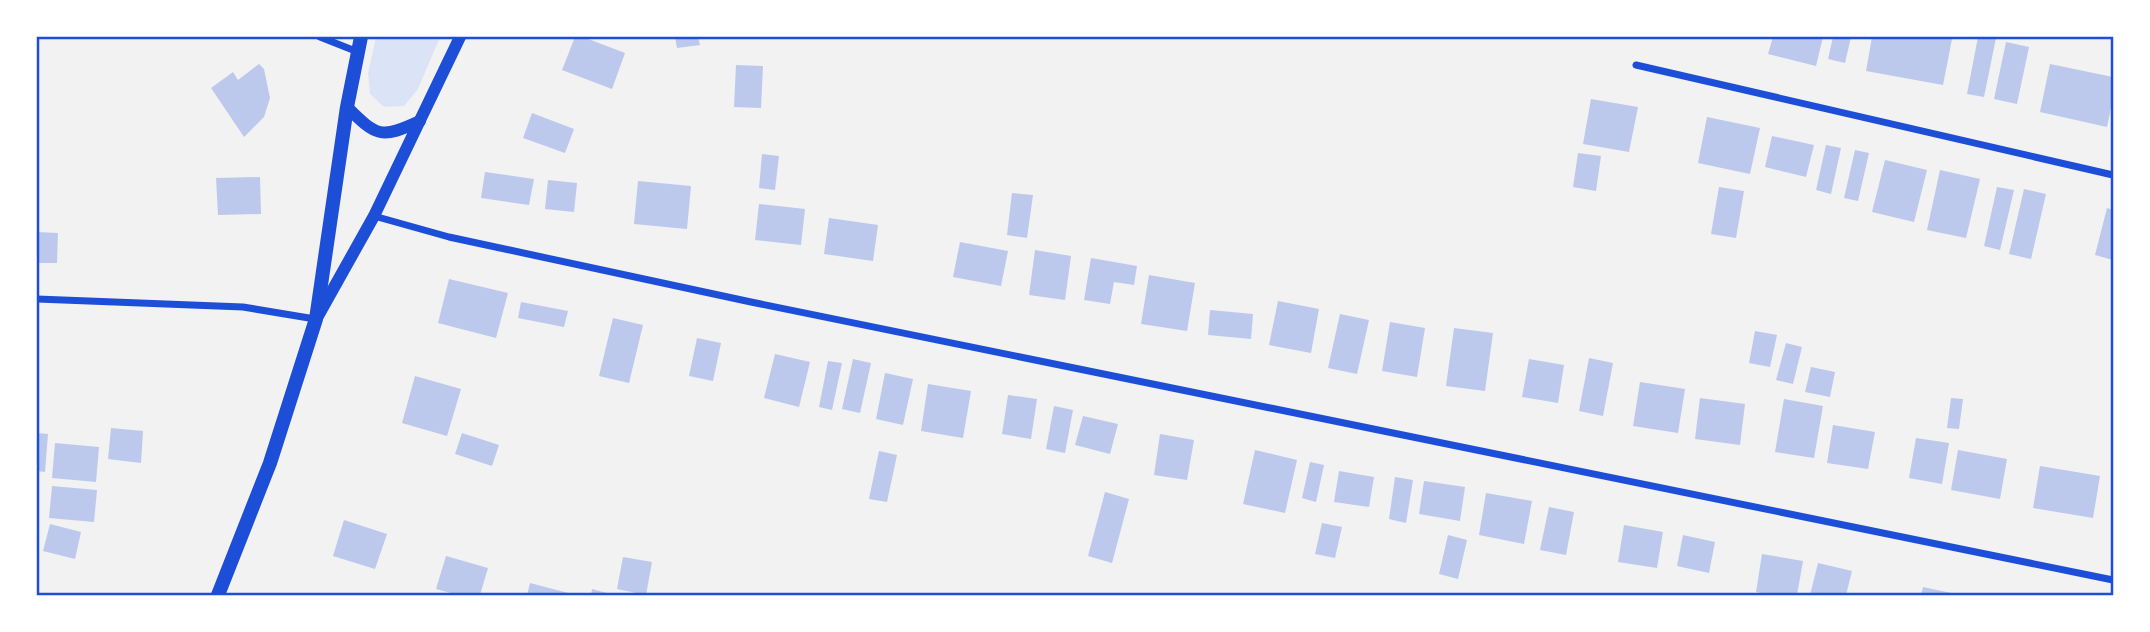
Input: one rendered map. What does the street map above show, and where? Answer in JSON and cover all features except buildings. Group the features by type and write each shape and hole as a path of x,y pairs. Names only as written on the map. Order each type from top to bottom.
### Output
{"main road":[{"path":"218,595 270,463 316,319 347,107 361,37"}],"street":[{"path":"320,37 358,52"},
{"path":"37,299 243,307 316,319 374,216 460,37"},
{"path":"1636,65 2113,175"},
{"path":"347,107 369,130 392,134 420,121"},
{"path":"374,216 449,237 751,302 2113,580"}],"shaded area":[{"path":"376,37 440,37 418,89 404,106 384,107 370,94 368,73"}]}
